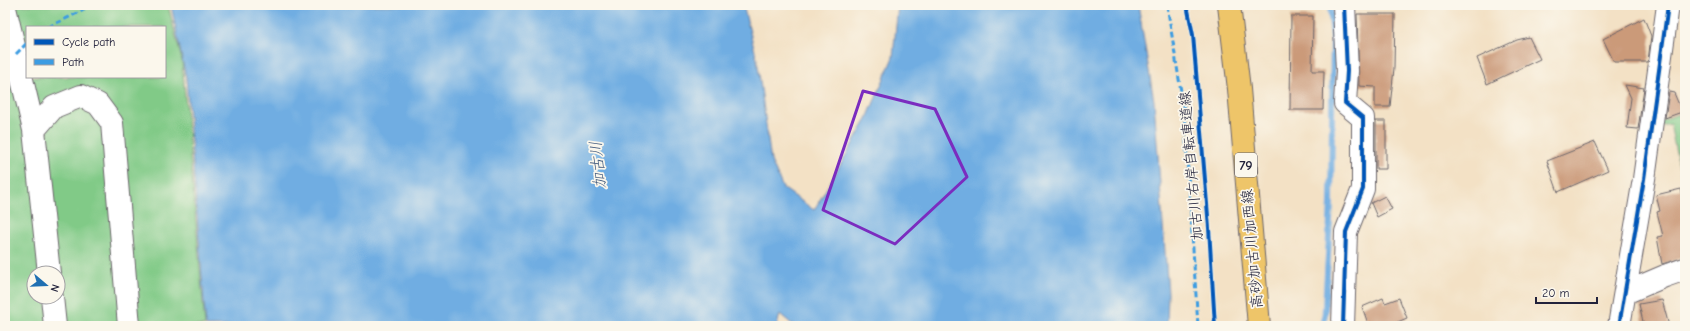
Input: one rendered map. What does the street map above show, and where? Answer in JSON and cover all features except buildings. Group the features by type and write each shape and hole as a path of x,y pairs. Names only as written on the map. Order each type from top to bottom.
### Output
{"main road":[{"name":"高砂加古川加西線","path":"1229,5 1239,89 1259,326"}],"street":[{"path":"1343,326 1346,232 1362,189 1363,126 1363,118 1345,103 1347,70 1344,5"},
{"path":"1623,314 1644,179 1668,5"},
{"path":"5,8 34,130 48,265"},
{"path":"34,130 54,107 81,96 98,104 112,123 129,326"},
{"path":"1623,314 1665,276 1685,269"},
{"path":"53,305 55,326"}],"highlighted area":[{"path":"863,91 935,109 967,177 895,244 823,210"}],"green space":[{"path":"5,5 168,5 182,61 205,326 5,326"},
{"path":"1685,112 1685,195 1670,124 1655,127 1654,123"}],"water":[{"name":"加古川","path":"171,5 743,5 757,59 771,161 783,188 814,210 866,121 893,57 898,5 1138,5 1154,101 1168,293 1167,326 794,326 780,314 777,326 206,326 186,78"}],"waterway":[{"path":"1324,326 1331,203 1333,37 1330,5"}],"marked path":[{"path":"50,26 82,11 87,5"},
{"path":"1167,5 1184,110 1198,326"},
{"path":"16,54 26,44"}],"cycle path":[{"name":"加古川右岸自転車道線","path":"1187,5 1193,35 1209,228 1215,326"},
{"path":"1343,326 1346,232 1363,189 1363,118 1345,103 1347,71 1344,5"},
{"path":"1619,326 1644,179 1668,5"}]}
